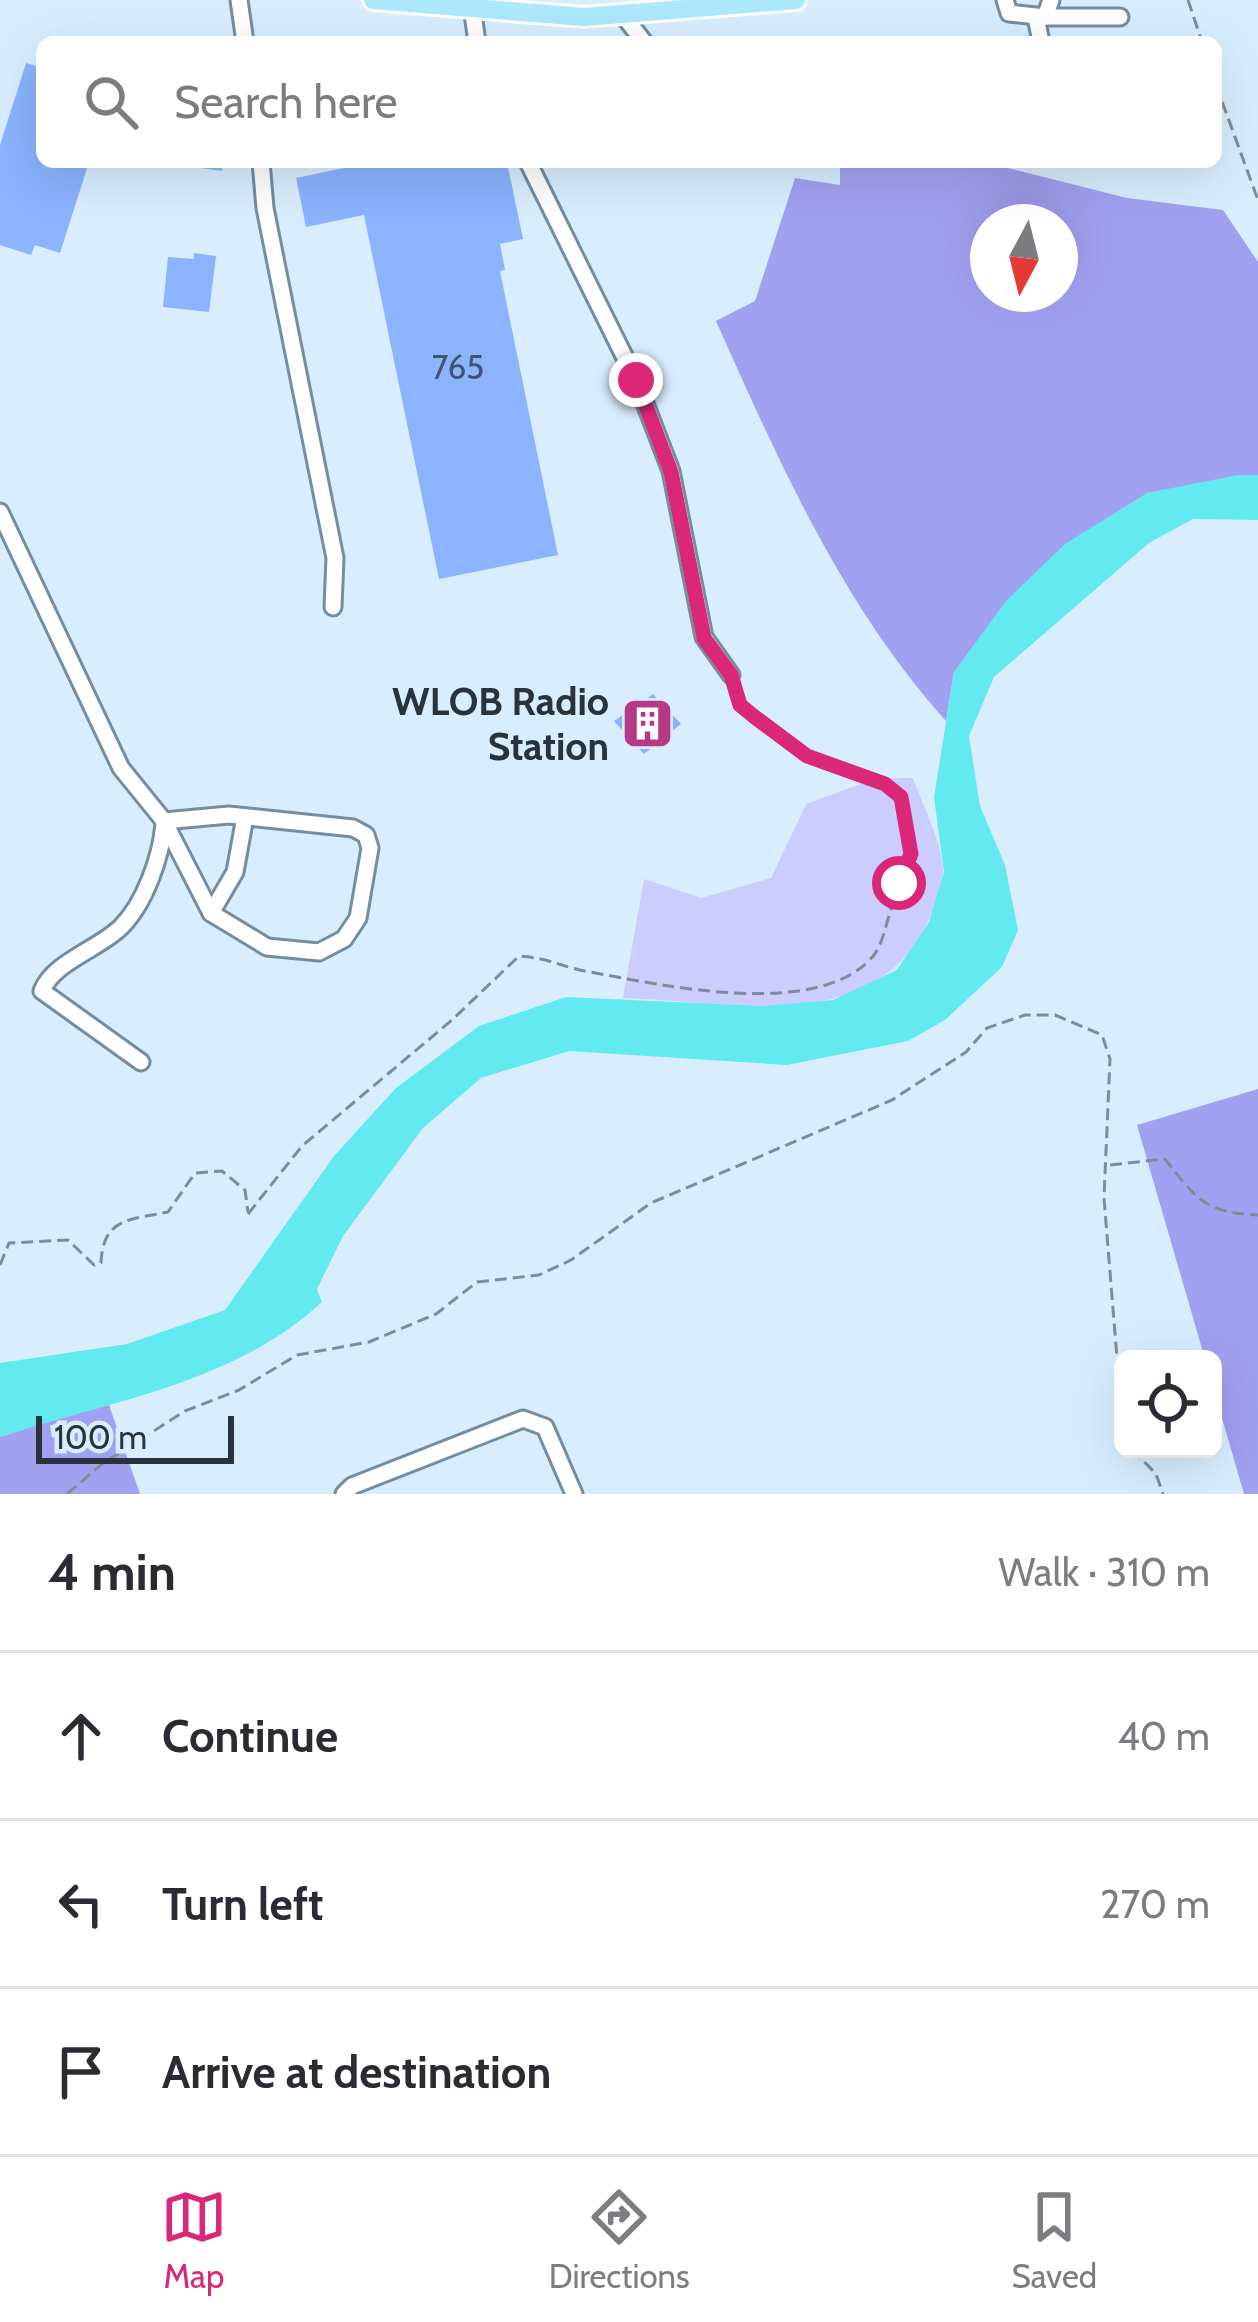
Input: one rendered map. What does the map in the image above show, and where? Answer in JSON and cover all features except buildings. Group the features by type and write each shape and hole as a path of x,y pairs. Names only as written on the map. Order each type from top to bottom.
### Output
{"main road":[{"path":"373,0 623,15 650,6 796,0"}],"street":[{"path":"238,0 243,36"},
{"path":"1005,0 1010,13 1120,17"},
{"path":"1041,36 1040,17 1051,0"},
{"path":"472,6 476,36"},
{"path":"623,15 639,36"},
{"path":"261,168 335,558 333,607"},
{"path":"531,168 636,380 671,472 704,638 731,675"},
{"path":"0,512 121,768 164,821 211,913 245,938 298,953 319,952 344,939 358,918 370,848 366,835 353,828 245,817 164,821"},
{"path":"211,913 235,872 245,817"},
{"path":"140,1062 42,991 55,974 123,926 161,851 164,821"},
{"path":"344,1494 352,1486 523,1419 545,1427 574,1494"}],"path":[{"path":"1188,0 1200,36"},
{"path":"1222,101 1258,200"},
{"path":"0,1264 9,1244 68,1240 94,1265 101,1263 102,1241 118,1222 168,1213 195,1173 222,1171 245,1190 248,1214 302,1146 452,1020 519,956 556,959 583,971 760,994 801,991 846,976 875,955 911,854 901,797 885,784 807,756 740,705 731,675"},
{"path":"67,1494 102,1464 185,1411 239,1390 297,1355 369,1342 398,1325 436,1315 477,1282 538,1275 571,1260 624,1217 768,1149 892,1100 966,1052 987,1028 1024,1015 1055,1015 1102,1035 1110,1059 1104,1198 1116,1350"},
{"path":"1108,1165 1165,1159 1190,1196 1228,1214 1258,1215"},
{"path":"1141,1458 1156,1474 1163,1494"}],"shaded area":[{"path":"840,168 1008,168 1127,198 1223,210 1258,262 1258,475 1147,493 954,672 946,721 844,581 789,479 716,321 755,301 795,178 840,185"},
{"path":"1258,475 1258,520 1193,519 1149,543 994,677 969,736 980,806 1005,865 1018,930 1002,967 945,1020 908,1041 787,1065 569,1051 481,1078 423,1128 343,1236 317,1289 322,1302 288,1330 211,1371 0,1437 0,1363 127,1344 225,1310 334,1156 396,1088 479,1026 566,997 762,1006 833,1000 897,970 929,922 944,872 934,797 954,672 1006,601 1065,544 1147,493"},
{"path":"877,778 913,778 943,864 940,893 929,919 916,943 889,972 857,991 782,1006 623,998 644,879 701,898 771,878 806,804"},
{"path":"1258,1089 1258,1494 1244,1494 1222,1418 1222,1350 1202,1350 1137,1125"},
{"path":"108,1402 140,1494 0,1494 0,1437"}],"place":[{"name":"WLOB Radio Station","path":"648,723"}],"route":[{"path":"636,380 671,472 704,638 731,675 740,705 756,718 807,756 885,784 901,797 911,854 899,883"}]}
